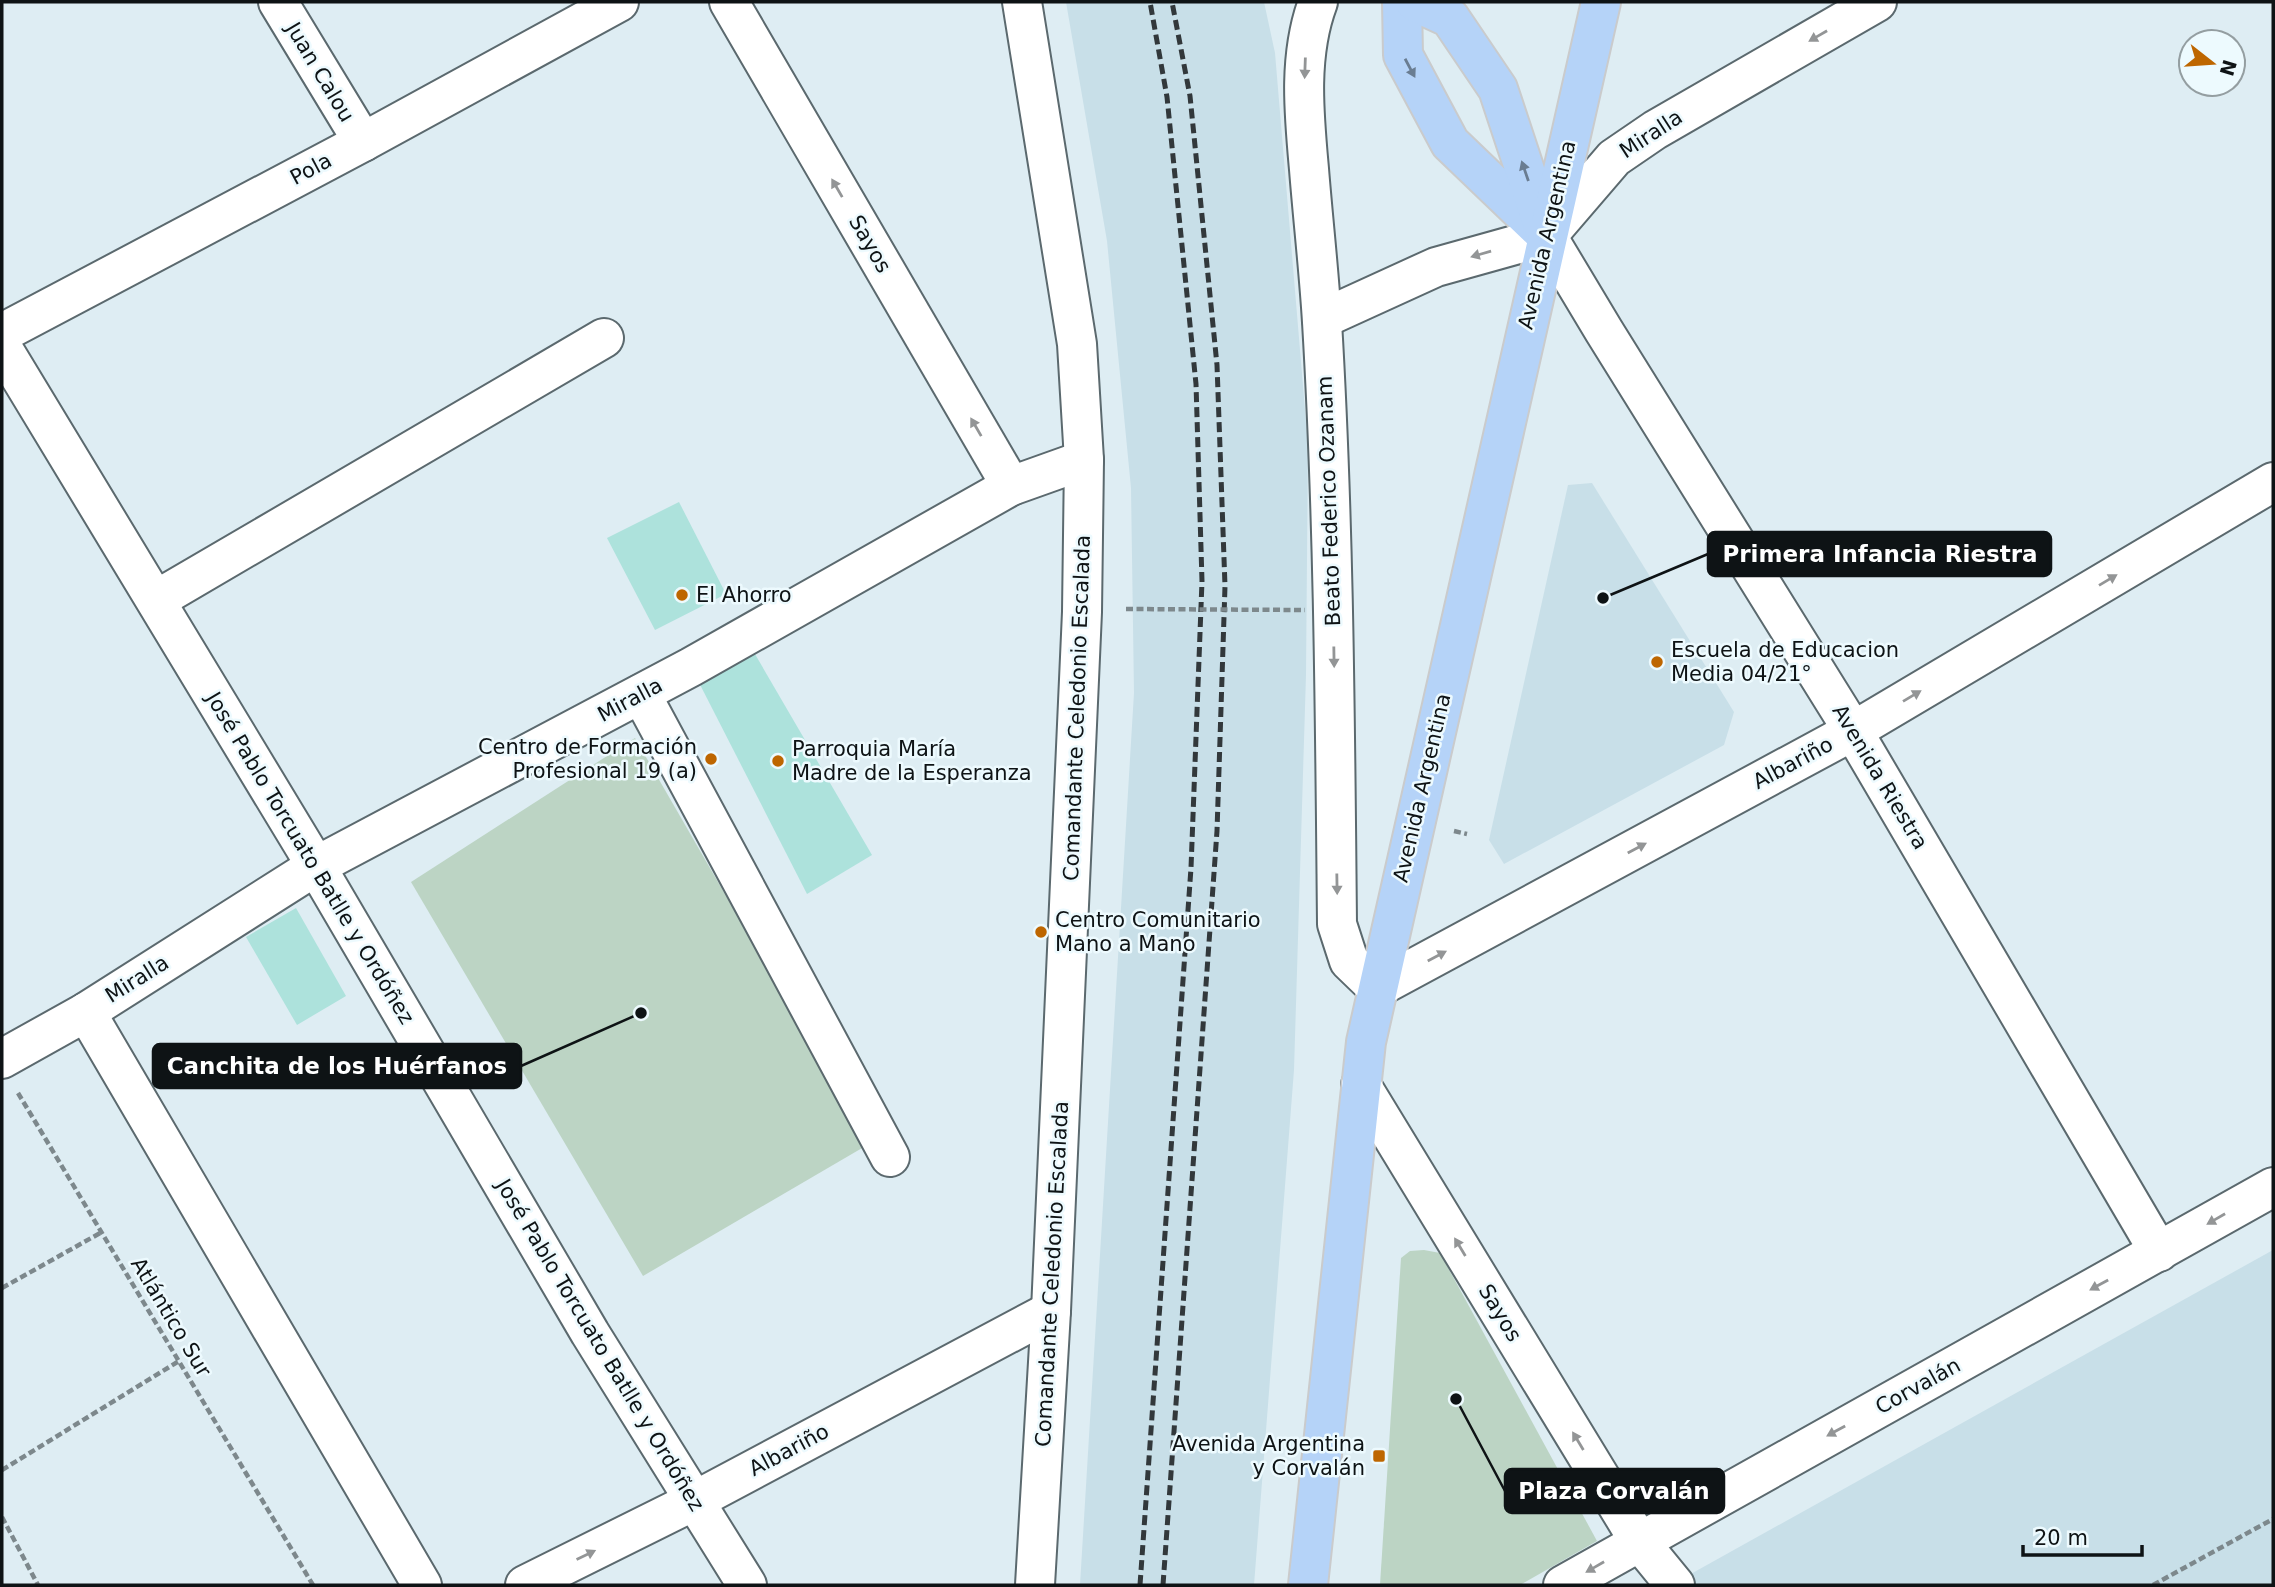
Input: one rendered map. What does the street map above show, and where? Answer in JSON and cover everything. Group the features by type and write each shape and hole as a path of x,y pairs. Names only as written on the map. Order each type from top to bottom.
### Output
{"main road":[{"name":"Avenida Riestra","path":"1402,2 1403,55 1450,143 1547,236"},
{"name":"Avenida Riestra","path":"1415,2 1446,10 1498,89 1547,236"},
{"name":"Avenida Argentina","path":"1307,1585 1361,1085 1377,988 1601,2"}],"street":[{"name":"Juan Calou","path":"278,2 363,142"},
{"name":"Pola","path":"2,334 619,2"},
{"name":"Sayos","path":"729,2 1011,486"},
{"name":"Comandante Celedonio Escalada","path":"1021,2 1077,344 1084,460 1082,626 1051,1311 1035,1585"},
{"name":"Beato Federico Ozanam","path":"1318,2 1312,16 1305,61 1304,119 1322,319 1332,555 1337,924 1349,961 1377,988"},
{"name":"Miralla","path":"1547,236 1614,158 1655,130 1877,2"},
{"path":"1322,319 1436,267 1547,236"},
{"name":"Avenida Riestra","path":"1547,236 1853,731 2159,1252"},
{"path":"156,600 604,338"},
{"name":"José Pablo Torcuato Batlle y Ordóñez","path":"2,347 316,866 590,1333 747,1585"},
{"name":"Miralla","path":"9,1074 86,1012 316,866 641,694 1011,486 1084,460"},
{"name":"Albariño","path":"1377,988 1853,731 2273,482"},
{"path":"641,694 890,1157"},
{"path":"86,1012 422,1585"},
{"name":"Sayos","path":"1361,1085 1639,1541 1675,1585"},
{"name":"Corvalán","path":"1563,1585 2273,1187"},
{"name":"Albariño","path":"525,1585 694,1501 1051,1311"}],"path":[{"path":"1126,608 1305,610"},
{"name":"Atlántico Sur","path":"9,1074 313,1585"},
{"path":"2,1288 102,1232"},
{"path":"2,1470 179,1361"},
{"path":"2,1517 38,1585"},
{"path":"2153,1585 2273,1519"}],"shaded area":[{"path":"1066,2 1264,2 1275,53 1308,445 1306,675 1294,1070 1254,1585 1080,1585 1134,693 1131,488 1107,241"},
{"path":"1592,483 1734,712 1724,745 1504,864 1489,840 1568,485"},
{"path":"2273,1250 2273,1585 1671,1585"}],"green space":[{"path":"635,738 869,1144 643,1276 411,882"},
{"path":"1410,1251 1440,1253 1597,1541 1520,1585 1380,1585 1401,1258"}],"building":[{"path":"679,502 726,594 655,630 607,538"},
{"name":"Parroquia María Madre de la Esperanza","path":"745,637 872,855 807,894 691,667"},
{"path":"296,908 346,996 297,1025 246,937"}],"railway":[{"path":"1140,1585 1191,868 1202,581 1196,384 1167,97 1150,2"},
{"path":"1163,1585 1217,831 1225,586 1217,365 1190,96 1172,2"}],"place":[{"name":"El Ahorro","path":"682,595"},
{"name":"Primera Infancia Riestra","path":"1603,598"},
{"name":"Escuela de Educacion Media 04/21°","path":"1657,662"},
{"name":"Centro de Formación Profesional 19 (a)","path":"711,759"},
{"name":"Parroquia María Madre de la Esperanza","path":"778,761"},
{"name":"Centro Comunitario Mano a Mano","path":"1041,932"},
{"name":"Canchita de los Huérfanos","path":"641,1013"},
{"name":"Plaza Corvalán","path":"1456,1399"},
{"name":"Avenida Argentina y Corvalán","path":"1379,1456"}]}
